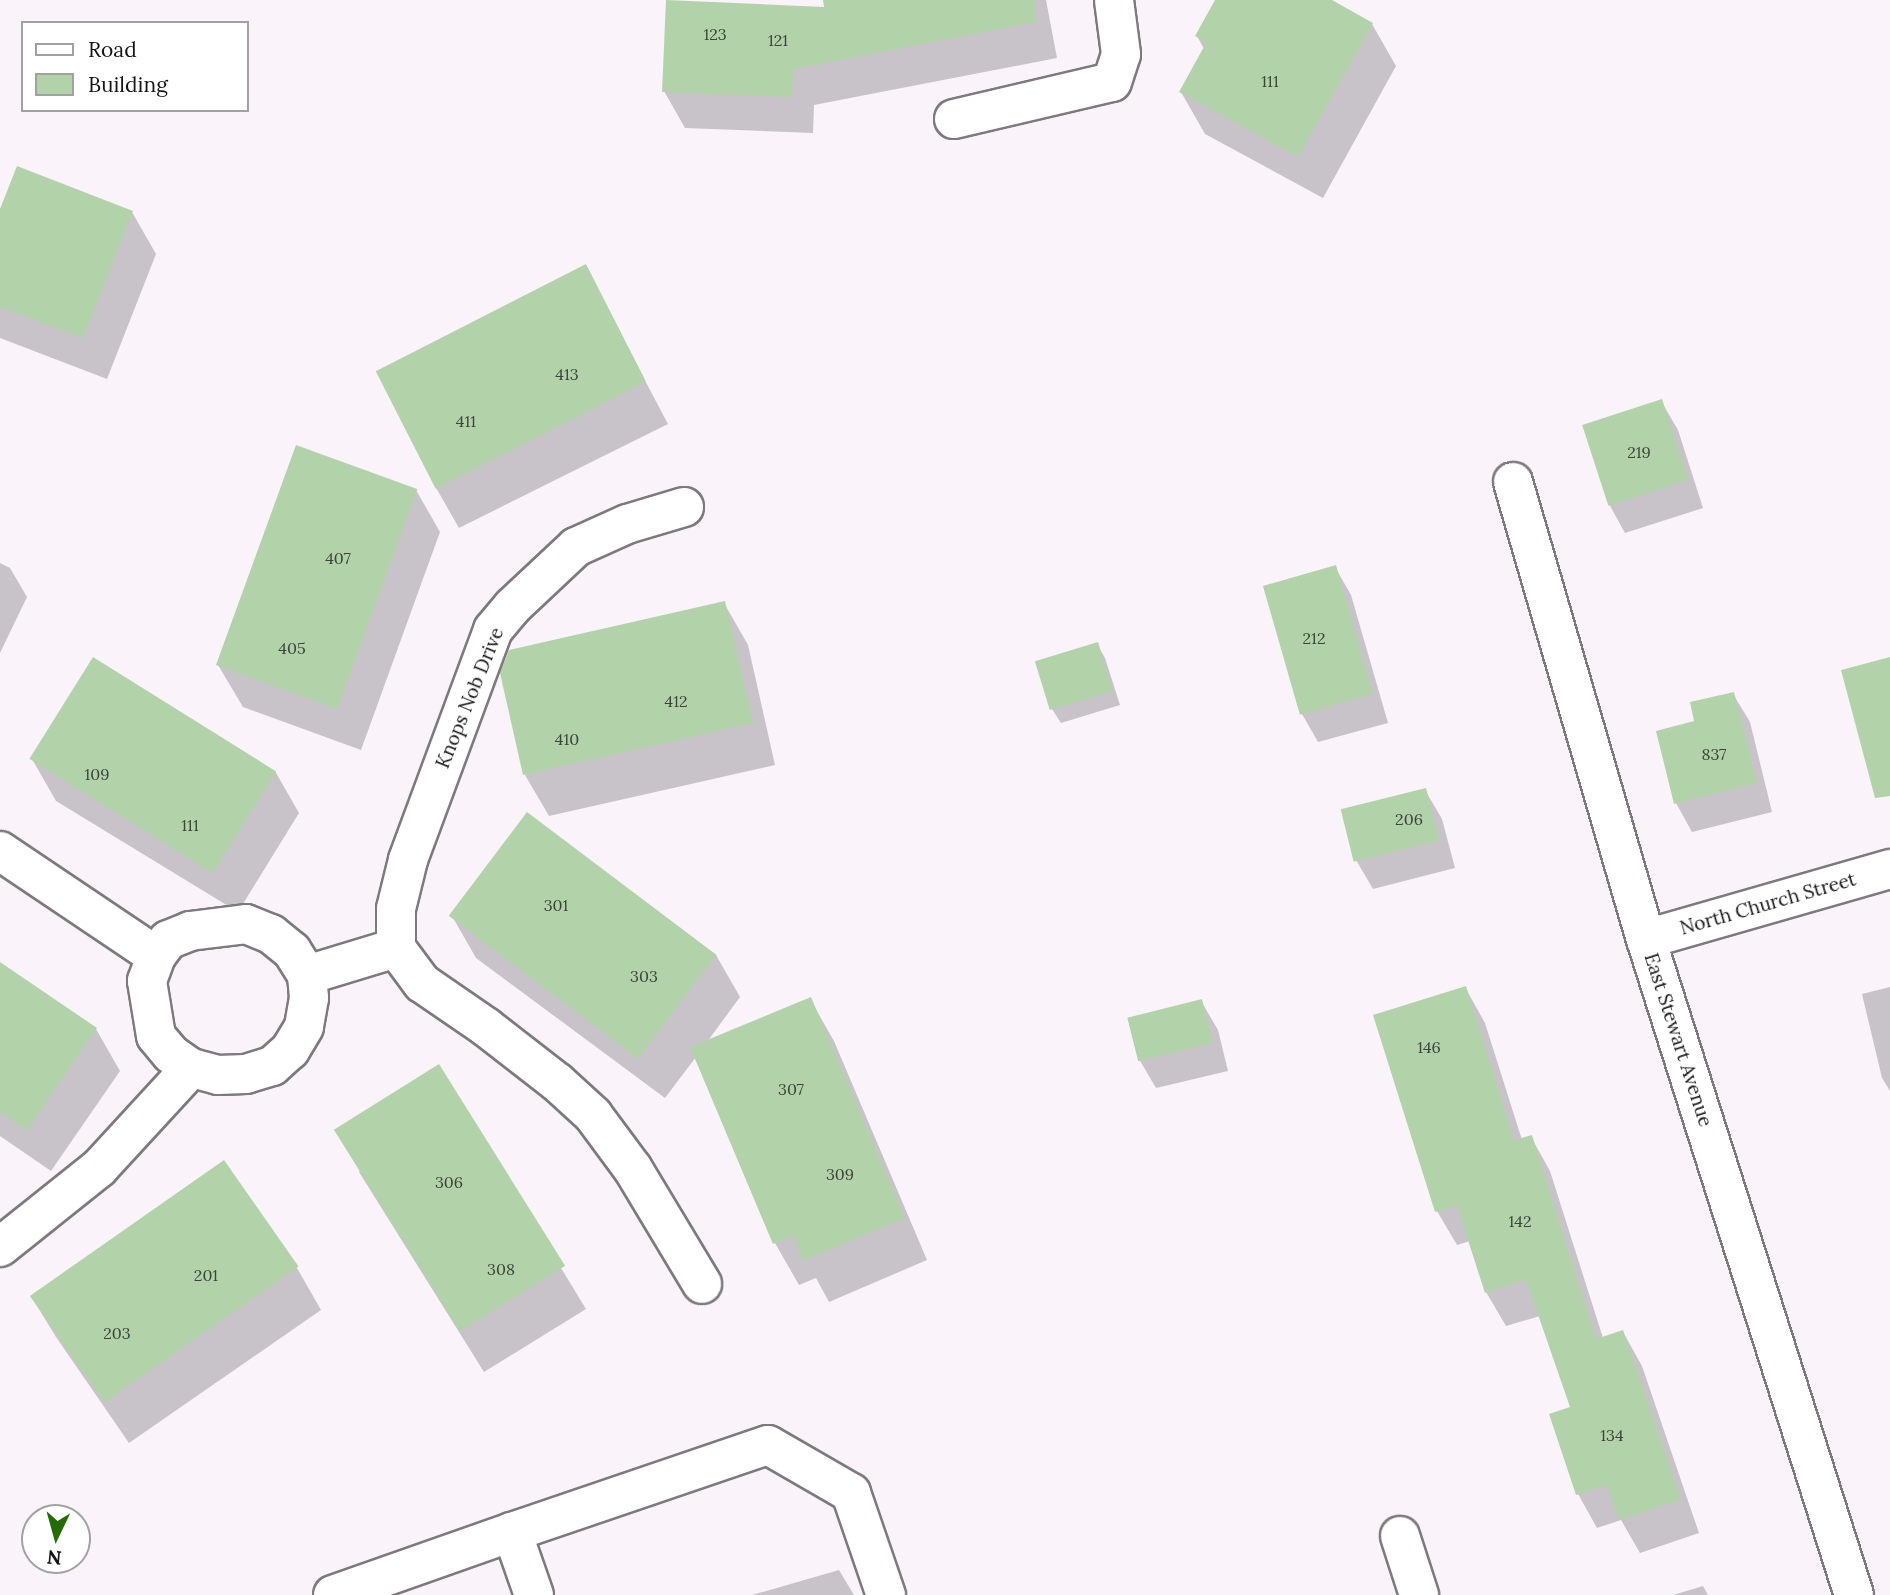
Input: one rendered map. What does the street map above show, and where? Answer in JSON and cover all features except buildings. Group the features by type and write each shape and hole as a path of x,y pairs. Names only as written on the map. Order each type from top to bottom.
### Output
{"street":[{"path":"954,119 1112,82 1121,54 1114,0"},
{"name":"East Stewart Avenue","path":"1513,482 1646,939 1854,1595"},
{"name":"Knops Nob Drive","path":"396,948 396,909 408,860 493,630 513,606 576,547 626,524 684,507"},
{"path":"0,851 156,957"},
{"name":"North Church Street","path":"1646,939 1890,869"},
{"path":"246,924 271,934 292,951 307,975 309,998 304,1027 290,1050 272,1066 246,1074 218,1075 191,1068 171,1055 156,1036 147,981 156,957 168,940 190,931 246,924"},
{"path":"307,975 396,948 422,982 557,1082 593,1115 633,1168 702,1284"},
{"path":"0,1247 99,1168 191,1068"},
{"path":"333,1595 768,1445 851,1493 886,1595"},
{"path":"512,1532 534,1595"},
{"path":"1399,1536 1419,1595"}]}
